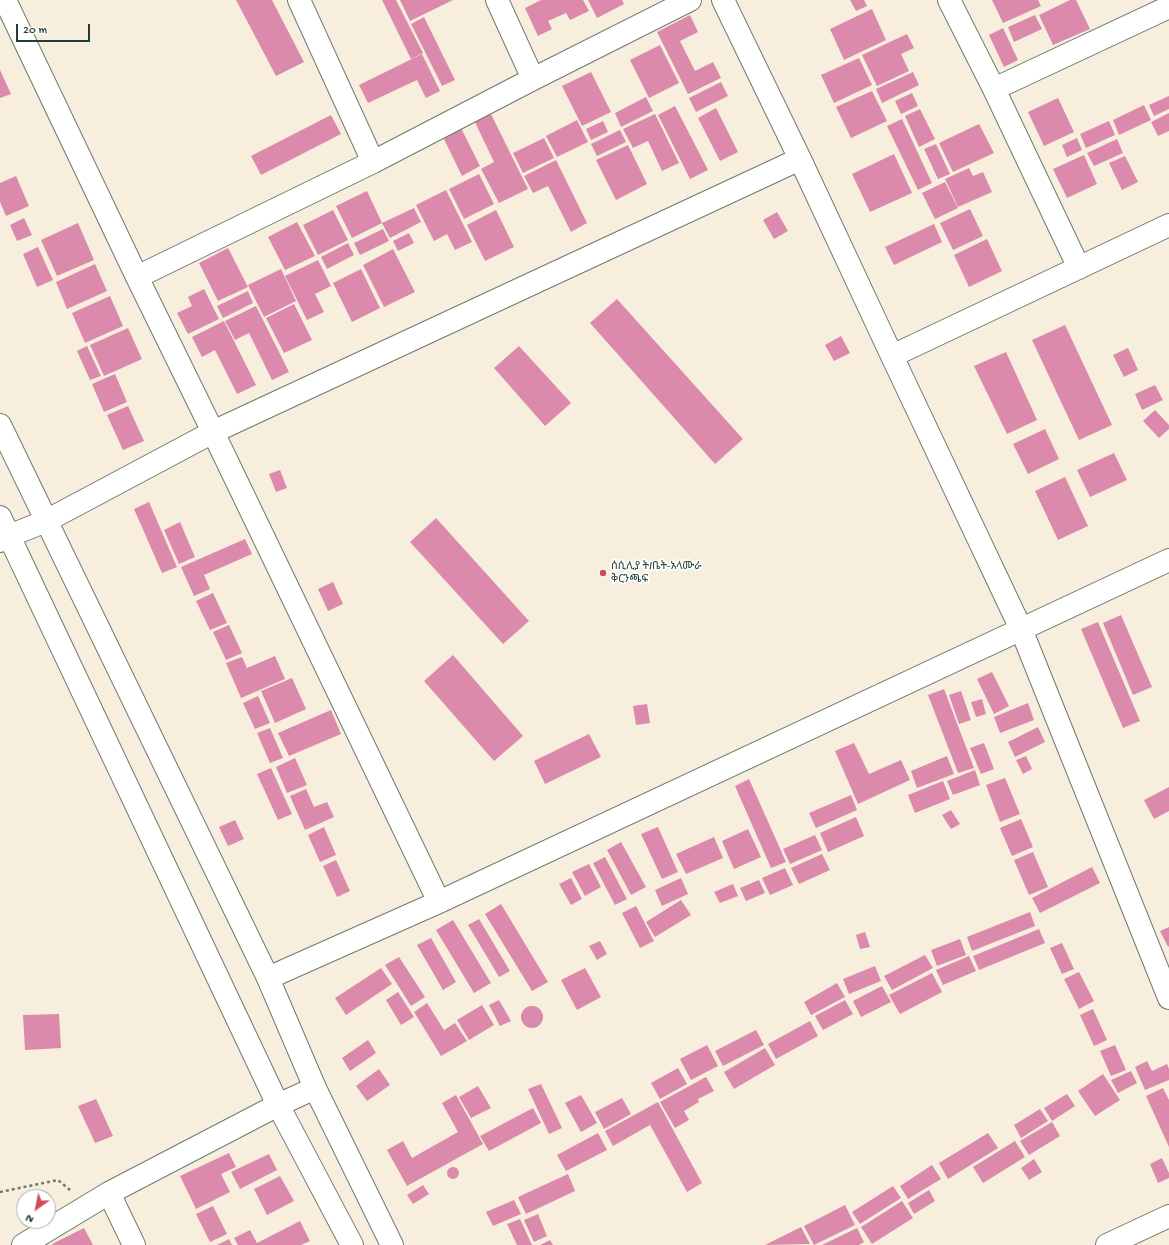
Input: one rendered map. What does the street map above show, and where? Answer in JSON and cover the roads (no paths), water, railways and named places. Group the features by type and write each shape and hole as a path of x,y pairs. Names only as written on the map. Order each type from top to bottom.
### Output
{"street":[{"path":"5,0 137,277 214,432 440,902"},
{"path":"299,0 373,162"},
{"path":"497,0 533,79"},
{"path":"137,277 373,162 690,0"},
{"path":"723,0 800,159 1021,629 1169,998"},
{"path":"949,0 994,89 1079,268"},
{"path":"994,89 1169,6 1167,0"},
{"path":"352,1245 278,1105 3,531 46,521 214,432 800,159"},
{"path":"892,356 1169,225"},
{"path":"0,425 268,978 315,1088 392,1245"},
{"path":"268,978 440,902 1169,560"},
{"path":"23,1245 109,1193 278,1105 315,1088"},
{"path":"109,1193 134,1245"},
{"path":"1107,1245 1169,1216"}],"place":[{"name":"ሰሲሊያ ት/ቤት-አላሙራ ቅርንጫፍ","path":"603,573"}]}
